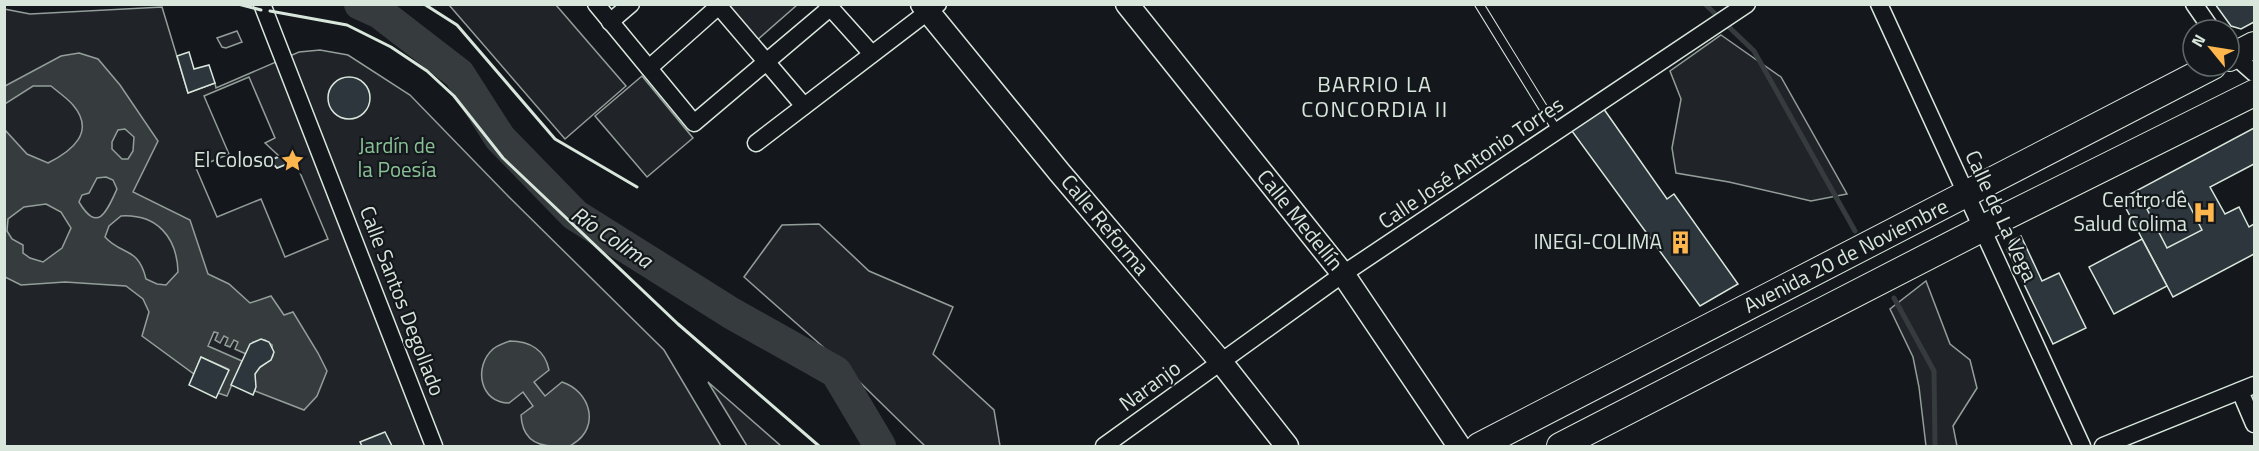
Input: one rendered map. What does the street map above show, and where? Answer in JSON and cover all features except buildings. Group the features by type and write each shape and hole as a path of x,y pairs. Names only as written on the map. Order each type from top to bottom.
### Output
{"main road":[{"name":"Avenida 20 de Noviembre","path":"1479,447 2188,78"},
{"name":"Avenida 20 de Noviembre","path":"1560,447 1982,228 2254,93"}],"street":[{"path":"596,4 694,123 829,6 872,54"},
{"path":"610,22 631,4"},
{"name":"Calle Medellín","path":"1127,4 1343,274 1460,447"},
{"name":"Calle José Antonio Torres","path":"1221,362 1343,274 1747,4"},
{"name":"Calle de La Vega","path":"1879,4 2082,447"},
{"path":"2194,4 2204,18"},
{"path":"649,68 719,5 804,106"},
{"path":"756,143 929,7"},
{"name":"Calle Reforma","path":"929,7 1060,173 1221,362 1287,447"},
{"name":"Calle Santos Degollado","path":"264,9 434,447"},
{"path":"2241,63 2254,74"},
{"name":"Naranjo","path":"1104,446 1221,362"},
{"path":"2103,447 2247,388 2254,423"}],"lane":[{"path":"1479,4 1558,132"}],"green space":[{"path":"729,4 797,5 755,42 725,8"},
{"path":"449,5 556,5 626,86 565,139"},
{"name":"Jardín de la Poesía","path":"162,7 188,93 215,83 216,88 299,52 320,50 348,55 410,95 509,197 664,350 721,446 5,446 4,9 30,14","holes":["249,77 275,138 265,143 279,156 270,160 277,168 295,161 328,239 285,257 261,199 217,217 196,168 229,154 204,96"]},
{"path":"237,31 242,42 226,48 222,47 217,38"},
{"path":"1721,35 1781,77 1847,194 1811,201 1729,182 1676,173 1672,148 1681,99 1670,71"},
{"path":"642,76 693,138 647,177 595,116"},
{"path":"819,224 869,271 953,307 933,354 994,410 1000,446 925,446 830,353 744,277 782,225"},
{"path":"1926,281 1950,344 1970,360 1977,388 1953,426 1957,446 1926,446 1913,357 1890,309"},
{"path":"708,382 781,446 747,446"}],"shaded area":[{"path":"79,53 98,59 120,85 158,141 133,192 190,220 208,274 229,284 250,303 271,296 284,315 293,312 327,371 317,396 304,410 255,391 256,372 273,356 272,345 265,340 253,342 246,354 235,349 238,342 234,340 230,347 225,345 228,338 224,336 220,343 215,340 218,333 214,332 208,346 242,361 227,396 218,393 228,369 201,357 194,374 142,336 149,312 143,299 126,286 65,282 21,285 5,277 5,130 27,154 48,163 73,146 82,132 82,124 80,115 73,105 51,86 33,86 5,104 5,86 61,56","holes":["125,129 134,137 133,151 128,159 122,159 112,149 112,142 118,130","106,177 113,180 117,189 106,211 97,218 86,212 79,202 82,195 89,193 97,178","46,204 61,212 71,228 62,248 43,262 23,253 23,245 12,239 7,231 8,219 24,207","121,216 134,216 155,224 163,230 174,248 178,272 166,285 146,279 139,261 105,237 109,226"]},
{"path":"510,341 530,345 544,357 549,370 534,382 545,396 562,382 572,387 585,401 589,419 587,428 582,437 571,445 547,446 530,439 524,429 521,415 533,406 523,392 509,403 491,397 486,391 482,374 487,356 493,349"}],"waterway":[{"name":"Río Colima","path":"360,4 380,13 459,74 500,138 575,215 731,313 836,372 880,446"},
{"path":"1705,4 1754,51 1855,231"},
{"path":"1894,298 1934,371 1935,446"}],"wall":[{"path":"238,4 261,10"},
{"path":"424,4 457,25 555,139 637,187"},
{"path":"270,11 347,25 391,47 427,71 454,96 503,158 678,324 819,446"}],"place":[{"name":"El Coloso","path":"292,160"},
{"name":"Centro de Salud Colima","path":"2205,212"},
{"name":"INEGI-COLIMA","path":"1680,242"}],"district":[{"name":"BARRIO LA CONCORDIA II","path":"1375,96"}]}
